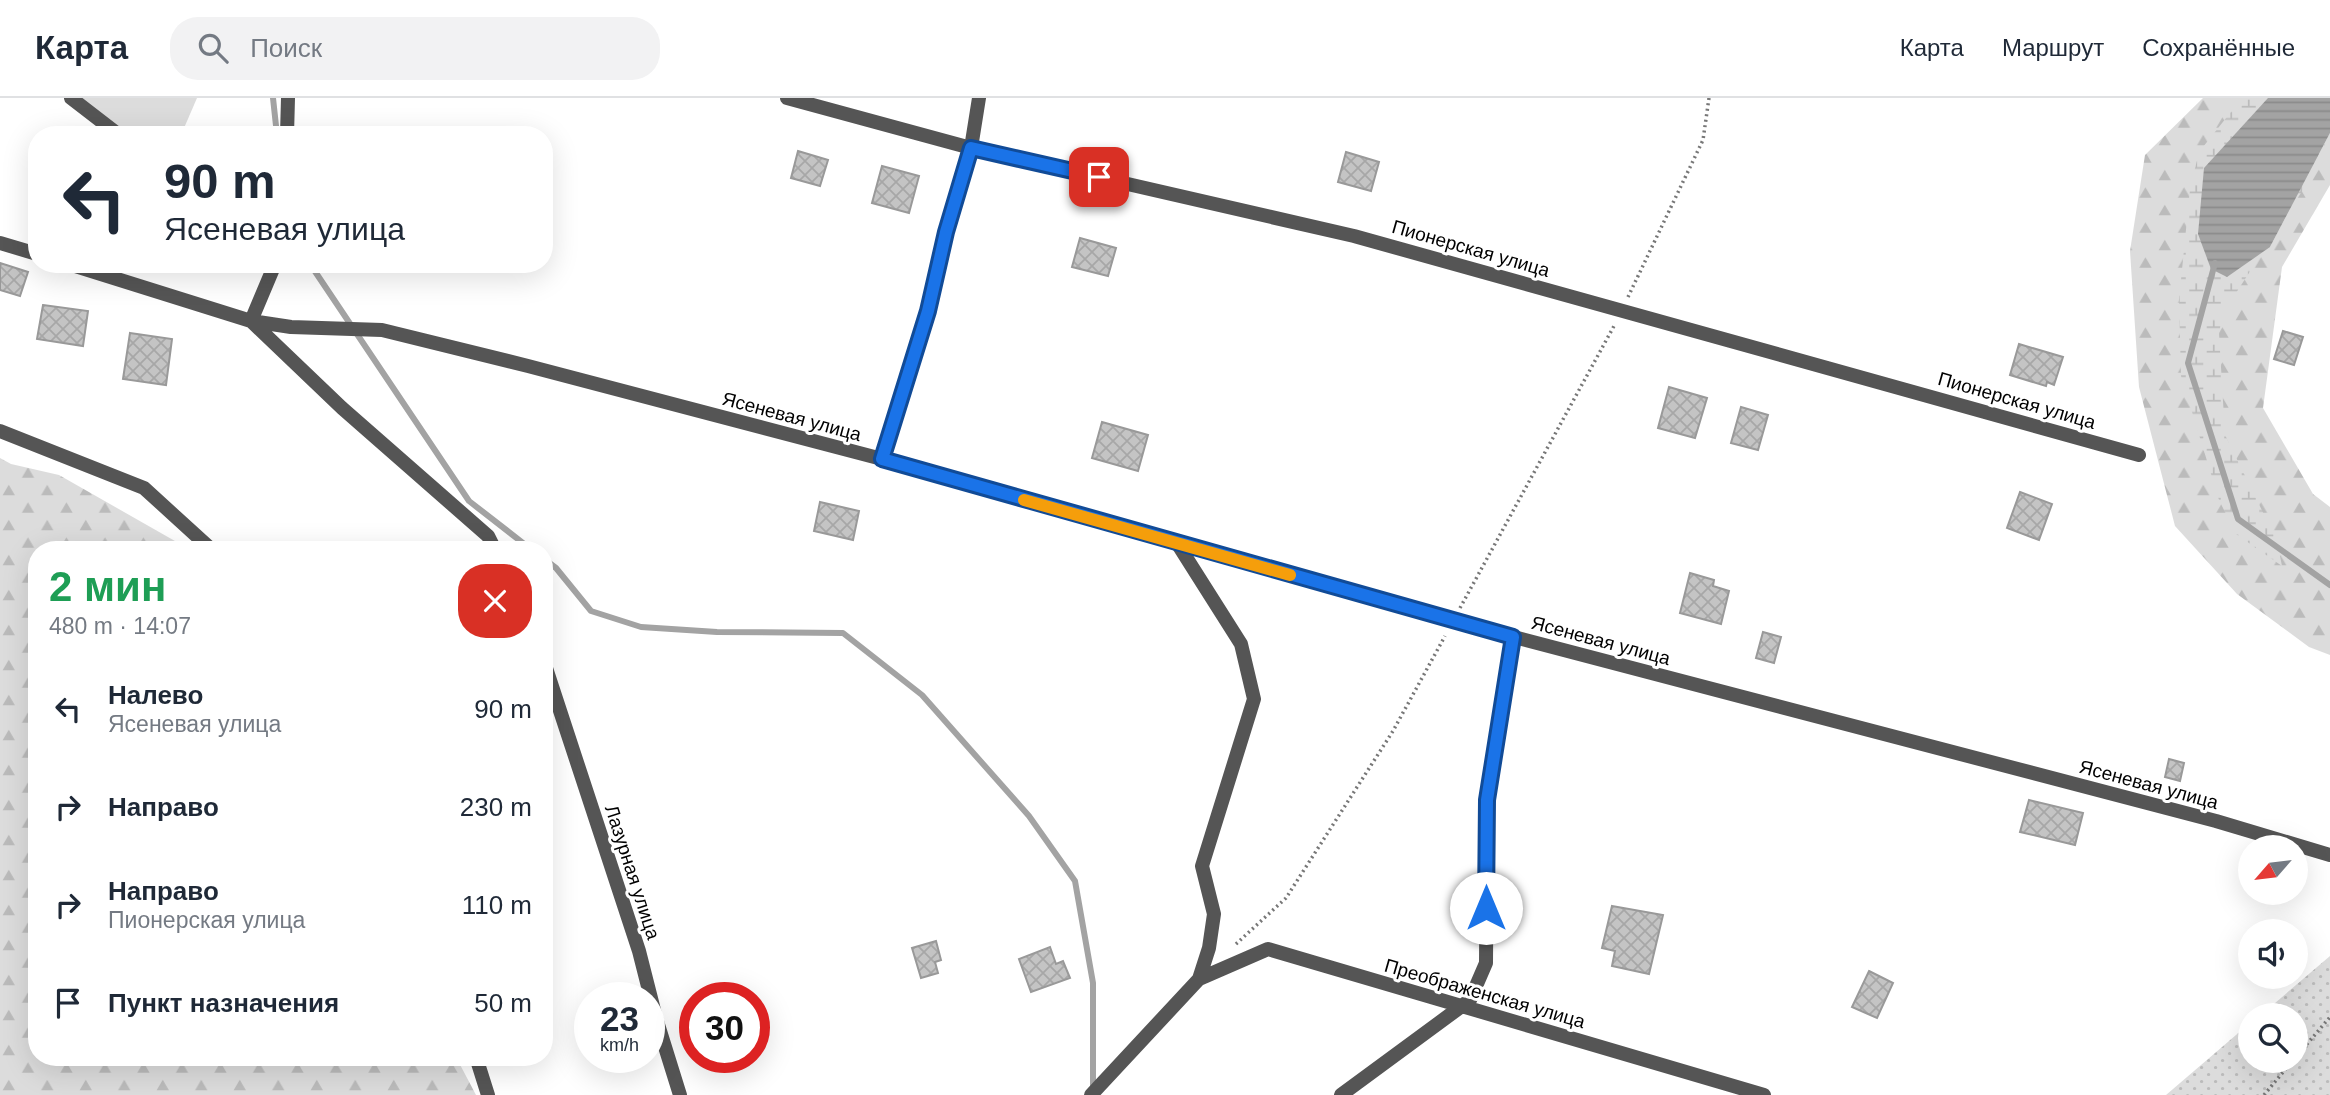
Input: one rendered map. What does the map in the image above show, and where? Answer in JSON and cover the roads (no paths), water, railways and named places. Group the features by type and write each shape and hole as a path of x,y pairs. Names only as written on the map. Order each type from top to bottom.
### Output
{"street":[{"path":"71,98 107,126"},
{"path":"288,98 288,126"},
{"name":"Пионерская улица","path":"787,98 971,148 1354,236 2139,455"},
{"path":"882,459 928,311 946,232 971,148 979,98"},
{"path":"0,243 28,251"},
{"name":"Ясеневая улица","path":"98,273 251,320 291,327 382,330 882,459 1453,621 2216,821 2330,855"},
{"path":"271,273 251,320 342,408 490,541"},
{"path":"0,431 144,488 202,541"},
{"path":"1091,1095 1199,979 1209,948 1214,914 1202,866 1254,699 1241,644 1177,543"},
{"path":"1341,1095 1470,1000 1486,963 1487,800 1513,637"},
{"name":"Лазурная улица","path":"553,689 639,951 680,1095"},
{"name":"Преображенская улица","path":"1199,979 1268,948 1764,1095"},
{"path":"479,1066 488,1095"}],"waterway":[{"path":"273,98 276,126"},
{"path":"2215,263 2188,363 2238,519 2330,585"},
{"path":"316,273 469,501 520,541"},
{"path":"553,566 591,611 641,627 717,632 843,633 922,695 1029,816 1075,881 1093,983 1093,1090"}]}
